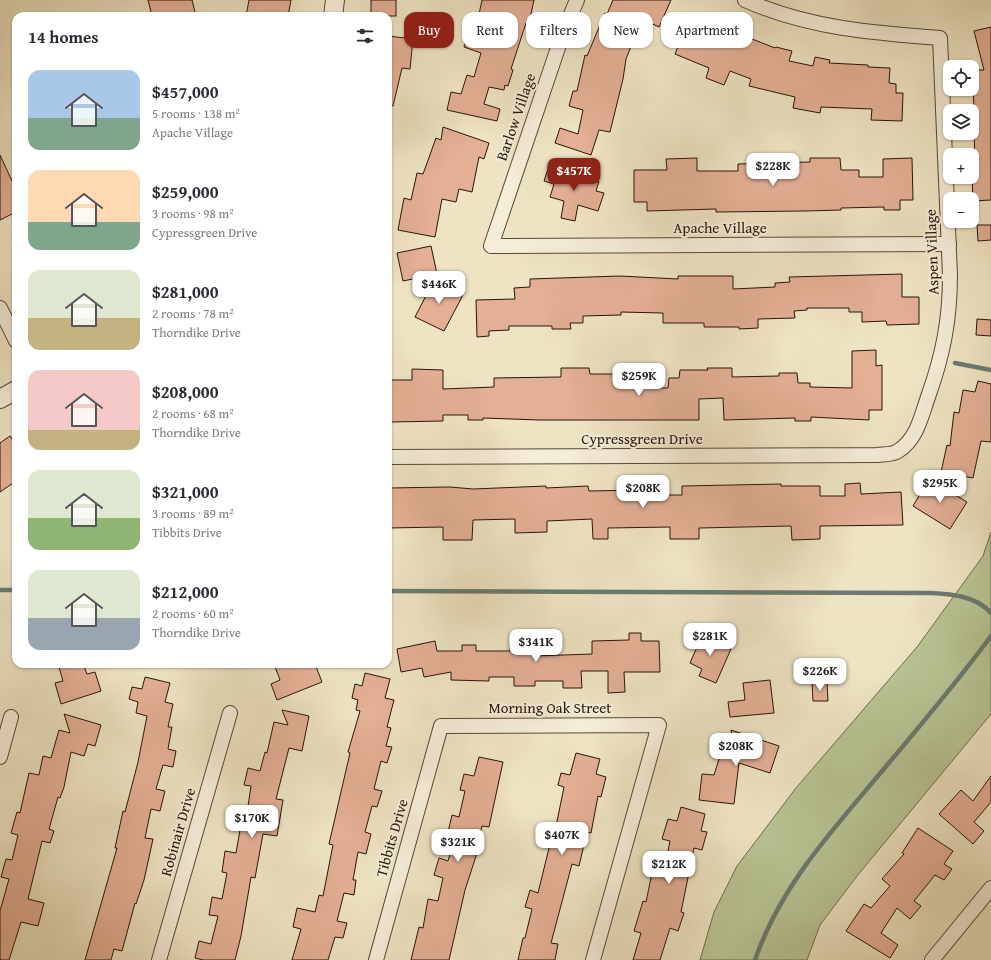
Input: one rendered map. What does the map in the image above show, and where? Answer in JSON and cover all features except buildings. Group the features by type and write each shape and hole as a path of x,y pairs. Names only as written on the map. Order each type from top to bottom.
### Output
{"street":[{"path":"334,12 335,0"},
{"name":"Barlow Village","path":"491,246 563,33 577,0"},
{"name":"Aspen Village","path":"745,0 797,19 855,31 940,38 949,244 950,304 947,334 940,362 918,429 907,444 896,453"},
{"name":"Apache Village","path":"491,246 949,244"},
{"path":"0,308 12,333"},
{"path":"0,399 12,392"},
{"name":"Cypressgreen Drive","path":"392,456 877,455 896,453"},
{"name":"Robinair Drive","path":"159,960 230,713"},
{"path":"0,757 11,717"},
{"name":"Morning Oak Street","path":"441,726 659,725 593,960"},
{"name":"Tibbits Drive","path":"376,960 441,726"},
{"path":"932,960 991,888"}],"green space":[{"path":"991,532 991,714 857,876 820,925 807,960 700,960 714,912 737,866 796,788 917,647 983,556"}],"waterway":[{"path":"955,363 991,370"},
{"path":"0,590 12,590"},
{"path":"392,591 931,593 955,595 971,599 985,607 991,613"},
{"path":"755,960 776,912 803,869 834,829 946,695 991,636"}]}
